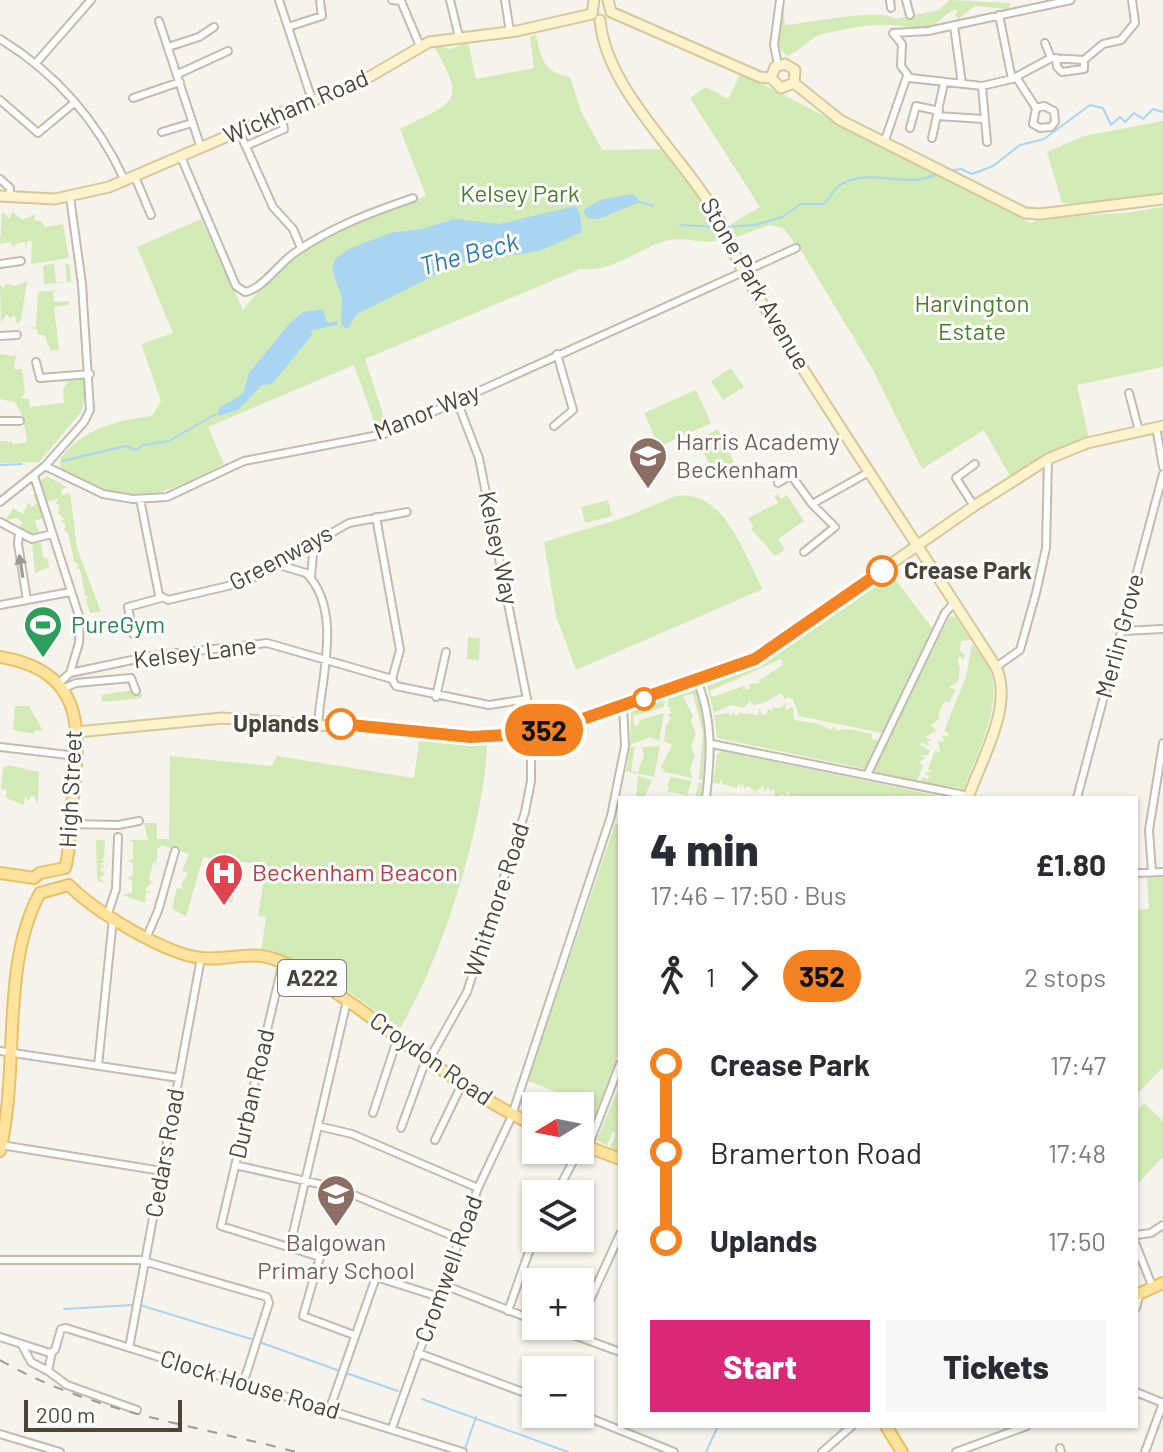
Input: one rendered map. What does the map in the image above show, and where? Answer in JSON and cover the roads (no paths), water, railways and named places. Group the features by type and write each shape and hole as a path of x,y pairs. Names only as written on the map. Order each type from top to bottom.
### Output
{"main road":[{"path":"0,657 33,664 60,686"},
{"name":"High Street","path":"60,686 77,732 65,868 71,877 69,885"},
{"path":"0,873 34,878 40,873 65,868"},
{"path":"34,878 34,885 40,893"},
{"path":"1,1148 8,1109 5,1052 11,963 21,923 40,893 69,885"},
{"name":"Croydon Road","path":"69,885 111,915 179,952 201,958 254,955 283,962 347,1001 522,1119"},
{"path":"594,1151 618,1158"},
{"path":"1138,1294 1158,1285"},
{"path":"888,1428 902,1452"},
{"path":"894,1428 896,1439"}],"street":[{"path":"36,63 91,0"},
{"path":"279,0 312,100"},
{"path":"392,0 401,1 420,46"},
{"path":"450,0 459,37"},
{"path":"505,0 510,32"},
{"path":"594,0 596,17 611,12 760,77 771,78 781,88 794,83"},
{"path":"608,0 611,12"},
{"path":"771,78 778,65 774,45 780,0"},
{"path":"906,0 910,15"},
{"path":"1071,0 954,26 893,33 902,44 901,66 907,76 944,83 982,86 1014,78 1054,58 1084,60"},
{"path":"1045,43 1062,72 1082,70 1084,60 1103,44 1121,40 1132,28 1135,19 1132,0"},
{"path":"288,27 322,16 320,1"},
{"path":"999,15 1014,78 1036,108"},
{"name":"Wickham Road","path":"5,196 43,200 70,197 130,179 280,113 352,87 420,46 459,37 510,32 596,17"},
{"name":"Stone Park Avenue","path":"596,17 626,87 719,219 744,273 915,548 996,667"},
{"path":"159,21 201,148"},
{"path":"954,26 962,84"},
{"path":"168,47 199,37 214,27"},
{"path":"0,39 36,63 104,136 152,217"},
{"path":"178,74 228,51"},
{"path":"778,65 793,67 794,83 829,113 1018,210 1034,214 1163,199"},
{"path":"884,143 907,76"},
{"path":"133,98 180,82"},
{"path":"932,138 944,83"},
{"path":"982,86 987,142"},
{"path":"0,100 40,133 74,103"},
{"path":"910,128 916,106 938,113 983,119"},
{"path":"246,146 284,129 280,113"},
{"path":"162,132 192,123"},
{"path":"239,131 273,207 293,229 301,248"},
{"path":"181,157 239,289 254,290 277,266 343,222 413,198"},
{"path":"0,179 10,188 5,196"},
{"path":"0,502 45,466 88,416 90,374 79,252 70,197"},
{"name":"Manor Way","path":"45,466 89,490 140,499 178,493 250,459 384,434 796,248"},
{"path":"0,264 21,261"},
{"path":"0,336 17,335"},
{"path":"554,426 573,410 557,354"},
{"path":"36,362 40,378 90,374"},
{"path":"1129,393 1139,431"},
{"name":"Kelsey Way","path":"457,401 479,458 527,699"},
{"path":"0,421 20,421"},
{"path":"77,732 214,718 460,737 531,733 698,682 755,659 974,506 1048,459 1087,443 1160,426 1163,467"},
{"path":"968,796 1001,702 1001,683 996,667 1020,650 1036,593 1046,548 1048,459"},
{"path":"974,506 956,478 975,464"},
{"path":"812,504 869,472"},
{"name":"Merlin Grove","path":"1078,796 1163,474"},
{"path":"778,483 791,475 812,504 835,527 804,552"},
{"path":"34,476 80,625 70,673 60,686"},
{"path":"140,499 161,598"},
{"name":"Greenways","path":"128,607 161,598 168,600 231,587 279,565 349,523 407,512"},
{"path":"376,517 400,650 392,679"},
{"path":"0,522 34,540 52,534"},
{"path":"19,533 27,600"},
{"path":"314,542 311,577 324,617 326,660 318,724"},
{"path":"279,565 301,569 311,577"},
{"path":"0,605 70,592"},
{"path":"126,598 133,634"},
{"path":"867,775 945,613 953,604"},
{"path":"1122,631 1163,629"},
{"name":"Kelsey Lane","path":"70,673 203,649 267,643 392,679 396,686 436,697 489,705 527,699"},
{"path":"436,697 446,652"},
{"path":"60,686 131,678 136,691"},
{"path":"698,682 709,715 712,744 706,796"},
{"name":"Cromwell Road","path":"392,1428 478,1188 512,1114 611,816 625,746 623,706"},
{"name":"Whitmore Road","path":"401,1128 428,1058 468,990 525,812 531,781 531,733"},
{"path":"1152,872 1149,830 1163,743"},
{"path":"712,744 963,796"},
{"path":"0,747 77,756"},
{"path":"611,816 618,818"},
{"path":"70,824 118,827 139,821"},
{"path":"98,1066 116,889 118,837"},
{"path":"147,936 158,911 175,851"},
{"path":"1138,873 1163,872"},
{"name":"Cedars Road","path":"129,1348 201,958"},
{"name":"Durban Road","path":"283,962 221,1226 290,1246"},
{"path":"347,1001 290,1246 320,1257 303,1316 354,1335"},
{"path":"373,1113 398,1037"},
{"path":"5,1052 179,1078"},
{"path":"594,1124 618,1078"},
{"path":"435,1140 463,1082"},
{"path":"318,1126 351,1133 478,1188"},
{"path":"1,1148 162,1171"},
{"path":"235,1165 337,1188 460,1239"},
{"path":"1138,1235 1151,1233 1163,1225"},
{"path":"594,1291 618,1238"},
{"path":"1138,1249 1158,1285"},
{"path":"508,1311 529,1252"},
{"path":"0,1260 146,1261 269,1299 243,1384"},
{"path":"330,1408 378,1276 439,1297"},
{"path":"444,1285 522,1316"},
{"name":"Clock House Road","path":"52,1352 64,1328 330,1408 463,1452"},
{"path":"0,1337 52,1352 48,1371"},
{"path":"586,1340 618,1351"},
{"path":"22,1345 31,1362 67,1385 137,1410"},
{"path":"418,1353 522,1392"},
{"path":"1138,1393 1163,1403 1145,1452"},
{"path":"594,1420 674,1452"},
{"path":"822,1452 850,1428"},
{"path":"956,1452 1022,1428"},
{"path":"1153,1432 1163,1430"},
{"path":"0,1434 60,1452"}],"water":[{"path":"633,194 640,202 598,219 587,218 583,210 600,200"},
{"path":"575,206 580,213 582,232 539,251 459,263 357,314 347,329 341,325 342,298 332,269 335,259 349,249 390,233 422,229 454,219 500,224"},
{"path":"323,309 327,323 337,321 337,325 310,331 313,334 272,384 262,385 238,410 218,416 219,408 243,394 249,373 290,323 303,312"}],"waterway":[{"name":"The Beck","path":"949,171 961,169 972,174 993,166 1020,145 1044,139 1090,105 1103,108 1111,125 1120,117 1125,122 1134,113 1143,119 1153,109 1163,112"},
{"name":"The Beck","path":"726,227 755,225 782,217 801,204 823,204 836,188 850,180 875,177 914,180 939,173"},
{"name":"The Beck","path":"640,202 653,206"},
{"name":"The Beck","path":"680,225 720,227"},
{"name":"The Beck","path":"62,461 126,446 136,450 143,445 169,441 216,414"},
{"name":"The Beck","path":"0,465 22,464"},
{"path":"64,1309 132,1305"},
{"path":"143,1306 251,1339"},
{"path":"262,1343 340,1371"},
{"path":"346,1373 398,1391"},
{"path":"422,1399 568,1452"},
{"path":"465,1449 476,1417"},
{"path":"706,1452 717,1428"}],"railway":[{"path":"0,1360 35,1378 107,1405 296,1452"}],"place":[{"name":"Harris Academy Beckenham","path":"648,490"},
{"name":"Crease Park","path":"882,571"},
{"name":"PureGym","path":"43,659"},
{"name":"Uplands","path":"341,724"},
{"name":"Beckenham Beacon","path":"224,907"},
{"name":"Balgowan Primary School","path":"336,1228"}],"park label":[{"name":"Kelsey Park","path":"520,194"},
{"name":"Harvington Estate","path":"972,318"}]}
